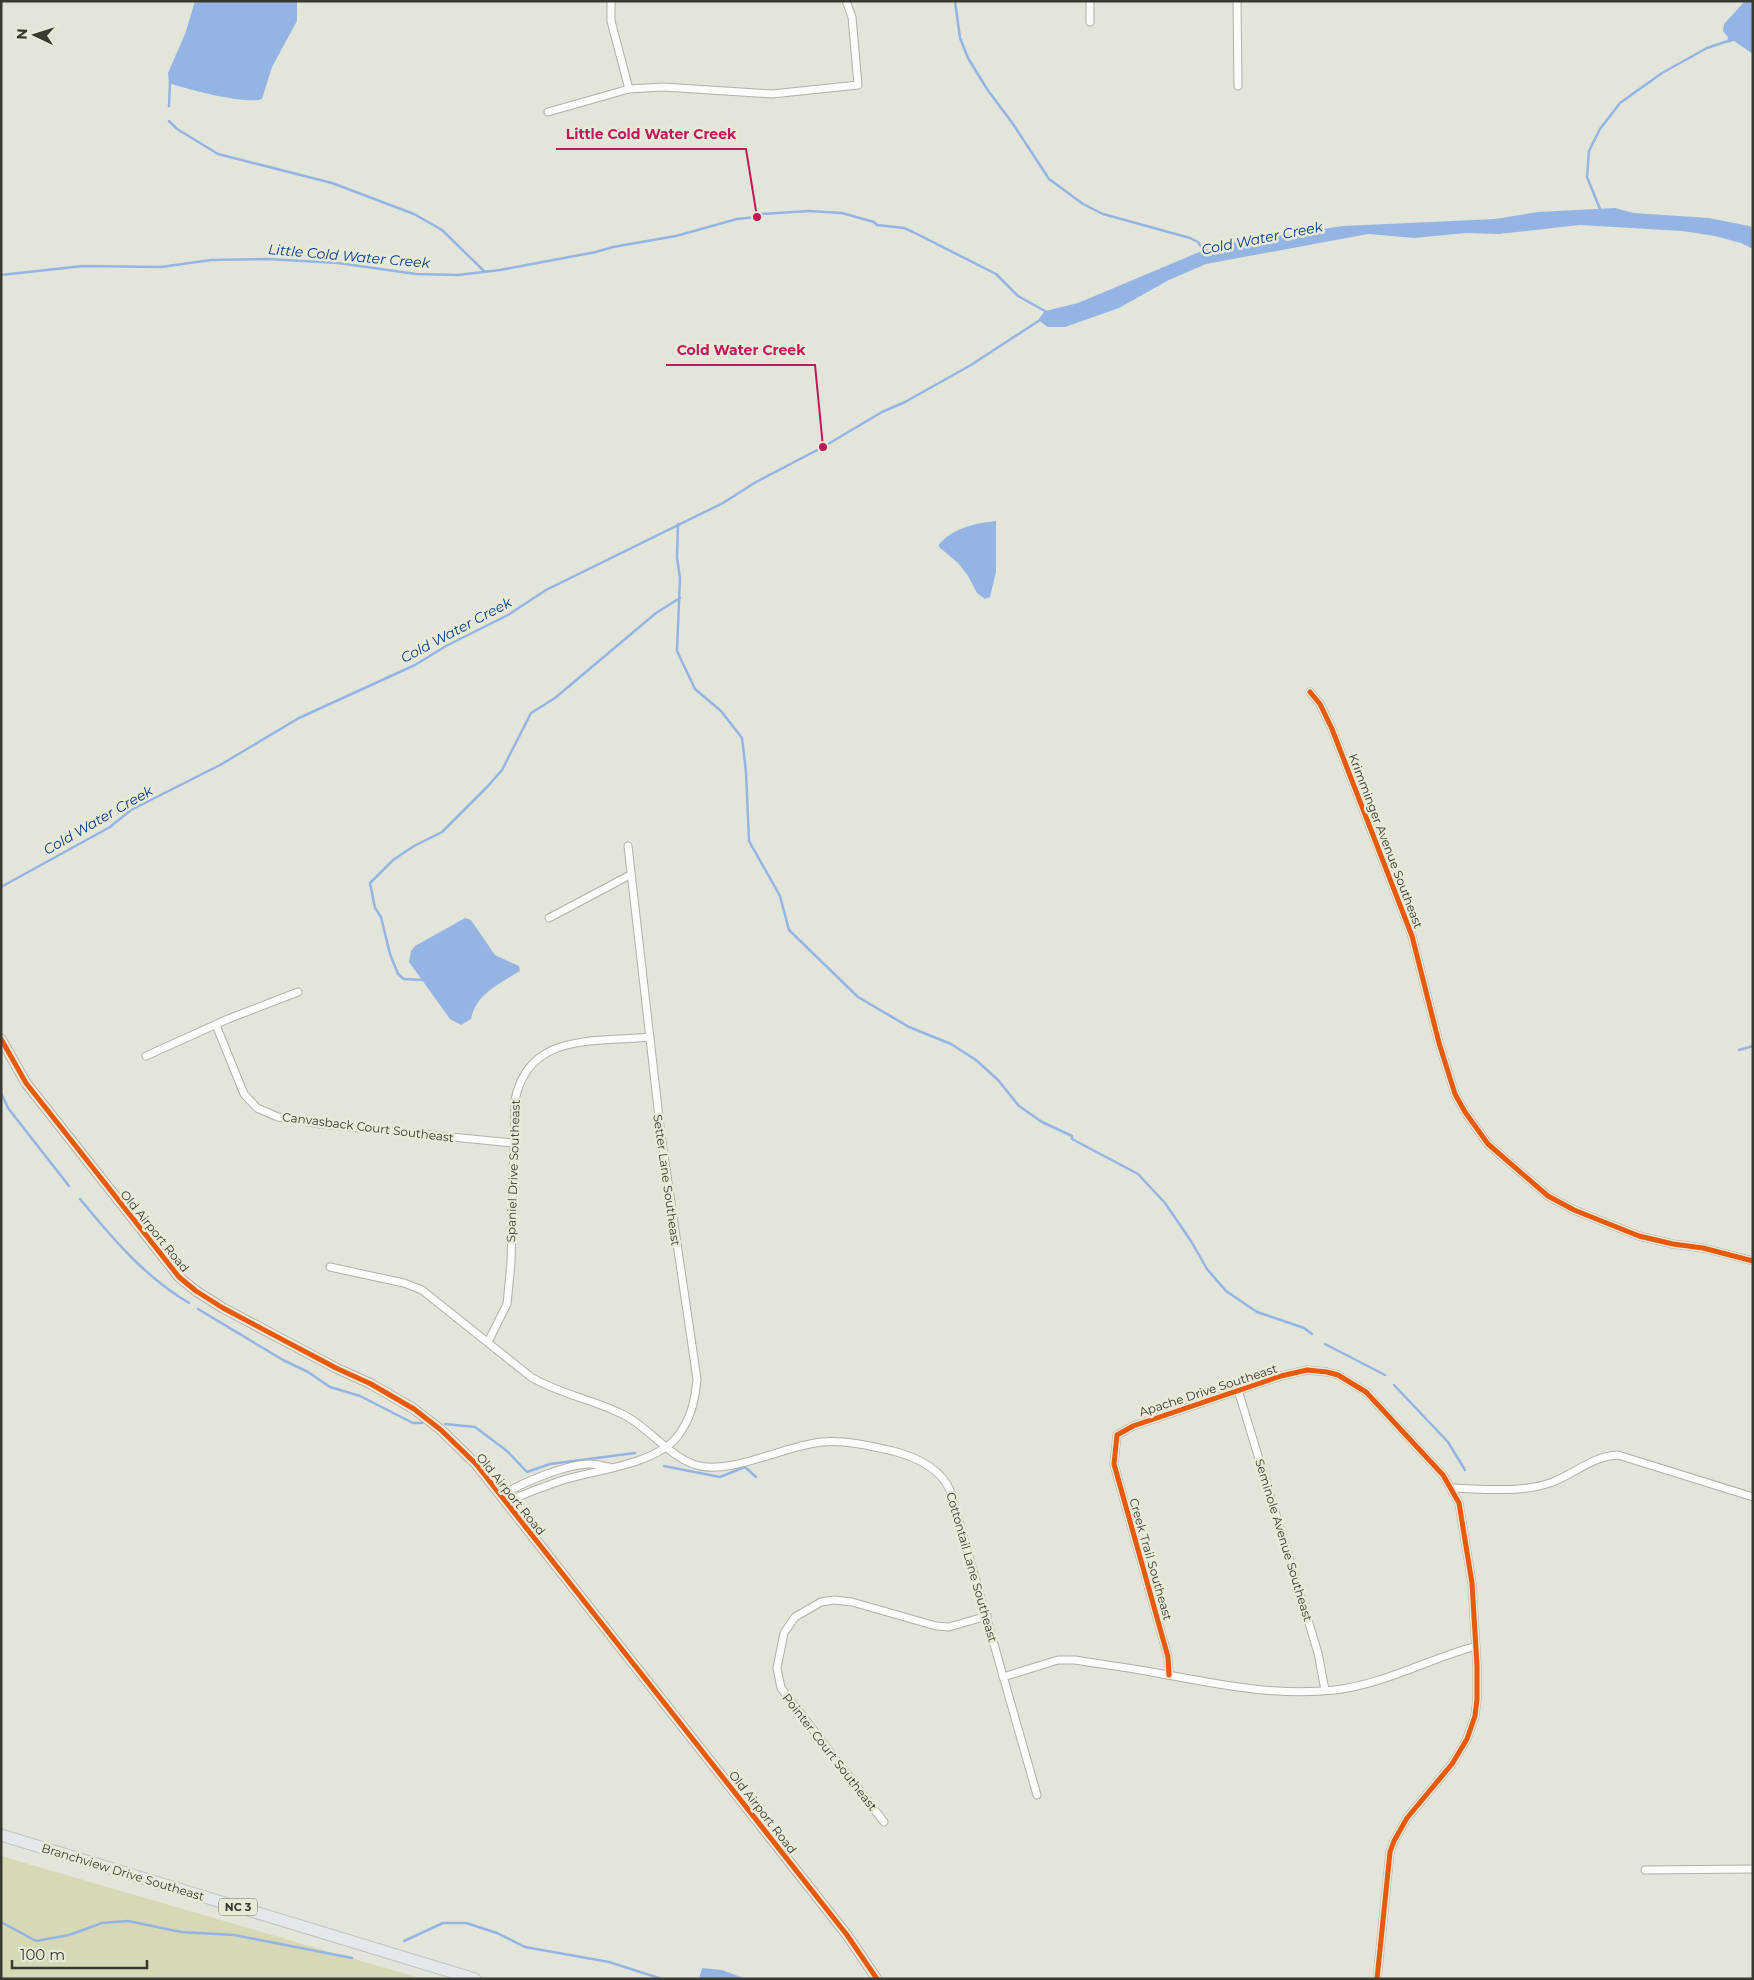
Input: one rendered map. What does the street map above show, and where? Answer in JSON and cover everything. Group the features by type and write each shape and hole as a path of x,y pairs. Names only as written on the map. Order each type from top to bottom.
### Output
{"main road":[{"name":"Branchview Drive Southeast","path":"1,1835 475,1979"}],"street":[{"path":"611,1 611,21 629,90"},
{"path":"548,112 629,90 663,87 772,94 858,86 852,17 846,1"},
{"path":"1090,1 1090,22"},
{"path":"1238,1 1238,86"},
{"name":"Krimminger Avenue Southeast","path":"1310,692 1320,704 1332,729 1412,936 1439,1043 1455,1094 1465,1112 1488,1142 1514,1168 1548,1196 1574,1210 1639,1236 1673,1244 1703,1248 1753,1261"},
{"name":"Setter Lane Southeast","path":"504,1499 644,1458 666,1447 685,1426 694,1406 697,1380 681,1281 630,875 628,846"},
{"path":"549,918 630,875"},
{"path":"146,1056 298,992"},
{"name":"Canvasback Court Southeast","path":"216,1025 244,1094 257,1108 278,1116 320,1124 513,1143"},
{"name":"Spaniel Drive Southeast","path":"488,1342 507,1304 511,1263 513,1143 518,1086 523,1074 536,1060 564,1045 650,1037"},
{"name":"Old Airport Road","path":"1,1039 26,1083 179,1277 196,1292 223,1308 370,1384 414,1409 441,1430 476,1464 841,1927 877,1979"},
{"name":"Cottontail Lane Southeast","path":"330,1267 404,1283 422,1290 511,1362 547,1387 622,1414 640,1425 666,1447 696,1465 738,1463 796,1447 827,1442 883,1449 908,1455 925,1463 945,1480 950,1490 1037,1795"},
{"name":"Apache Drive Southeast","path":"1114,1448 1117,1435 1133,1426 1238,1390 1307,1370 1338,1375 1357,1385 1370,1396 1452,1488 1463,1519 1472,1583 1477,1700 1467,1739 1452,1764 1407,1818 1390,1852 1376,1979"},
{"name":"Seminole Avenue Southeast","path":"1238,1390 1318,1653 1325,1690"},
{"name":"Creek Trail Southeast","path":"1114,1448 1114,1464 1168,1657 1169,1675"},
{"path":"1452,1488 1534,1487 1560,1480 1600,1458 1618,1455 1753,1497"},
{"name":"Setter Lane Southeast","path":"504,1499 516,1486 566,1469 589,1464 612,1467"},
{"name":"Pointer Court Southeast","path":"884,1822 781,1688 776,1668 784,1633 795,1617 822,1602 834,1600 852,1602 936,1626 949,1627 987,1616"},
{"path":"1003,1676 1058,1660 1075,1660 1237,1687 1285,1691 1325,1690 1376,1680 1448,1653 1476,1646"},
{"path":"1645,1870 1753,1869"}],"green space":[{"path":"1,1856 423,1979 1,1979"}],"water":[{"path":"195,1 297,1 297,21 272,67 262,99 243,100 230,98 169,83 168,73 185,34"},
{"path":"1745,1 1753,1 1753,54 1734,41 1727,43 1728,37 1723,31 1724,24"},
{"path":"1615,208 1634,213 1709,218 1749,226 1753,228 1753,249 1741,243 1715,236 1682,231 1580,225 1499,234 1466,233 1414,238 1368,234 1206,264 1169,280 1119,308 1065,327 1048,327 1038,320 1045,311 1078,303 1204,250 1214,248 1216,245 1343,226 1495,219 1538,212"},
{"path":"996,521 996,572 990,597 985,599 977,593 958,563 939,547 939,544 951,534 965,527"},
{"path":"465,918 471,920 495,955 519,966 520,971 483,996 474,1010 471,1019 461,1025 450,1019 409,962 411,951 415,946"},
{"path":"702,1968 722,1970 746,1979 699,1979"}],"waterway":[{"path":"955,1 960,38 968,58 1049,179 1083,204 1103,214 1190,238 1198,242 1205,253"},
{"path":"1600,209 1587,177 1589,151 1600,129 1620,103 1662,73 1707,48 1728,41"},
{"path":"169,106 170,82"},
{"path":"169,121 177,129 218,154 332,183 414,214 442,230 484,271"},
{"name":"Little Cold Water Creek","path":"1,275 83,266 161,267 211,260 267,259 338,263 416,274 458,275 500,270 676,236 737,219 757,217 760,214 809,211 842,213 874,222 877,225 904,228 996,274 1018,296 1045,311 1045,314"},
{"name":"Cold Water Creek","path":"1,887 110,827 131,810 220,765 299,718 415,665 446,646 508,615 546,590 723,503 756,482 971,365 1040,320"},
{"path":"678,524 677,558 680,578 677,651 695,689 721,711 742,738 746,772 749,841 780,896 789,930 858,997 909,1027 951,1044 976,1060 998,1080 1019,1106 1042,1122 1072,1136 1072,1139 1138,1174 1165,1203 1191,1241 1207,1269 1226,1291 1257,1312 1304,1328 1312,1334"},
{"path":"423,980 404,979 398,974 390,954 381,917 375,908 370,883 393,860 414,846 442,832 488,786 502,770 531,713 555,698 656,613 680,598"},
{"path":"1739,1050 1753,1046"},
{"path":"1,1093 8,1108 69,1186"},
{"path":"80,1199 130,1256 173,1293 189,1303"},
{"path":"198,1309 283,1360 308,1372 330,1387 360,1396 413,1423 422,1423"},
{"path":"1325,1344 1385,1375"},
{"path":"1394,1385 1448,1442 1465,1470"},
{"path":"445,1424 475,1427 507,1451 527,1472 550,1464 635,1453"},
{"path":"664,1466 720,1477 745,1467 756,1477"},
{"path":"1,1922 36,1941 69,1935 102,1923 128,1921 181,1932 234,1935 352,1958"},
{"path":"404,1941 443,1923 466,1923 497,1933 525,1947 609,1962 662,1979"}],"cycle path":[{"path":"1310,692 1320,704 1332,729 1412,936 1439,1043 1455,1094 1465,1112 1488,1144 1548,1196 1574,1210 1639,1236 1673,1244 1703,1248 1753,1261"},
{"path":"1,1039 26,1083 179,1277 196,1291 223,1308 336,1368 371,1384 414,1409 441,1430 476,1464 847,1935 877,1979"},
{"path":"1169,1675 1168,1657 1114,1464 1117,1435 1133,1426 1281,1376 1307,1370 1338,1375 1366,1392 1443,1475 1459,1503 1472,1583 1477,1666 1475,1716 1467,1739 1452,1764 1407,1818 1390,1852 1377,1979"}],"place":[{"name":"Little Cold Water Creek","path":"757,217"},
{"name":"Cold Water Creek","path":"823,447"}]}
